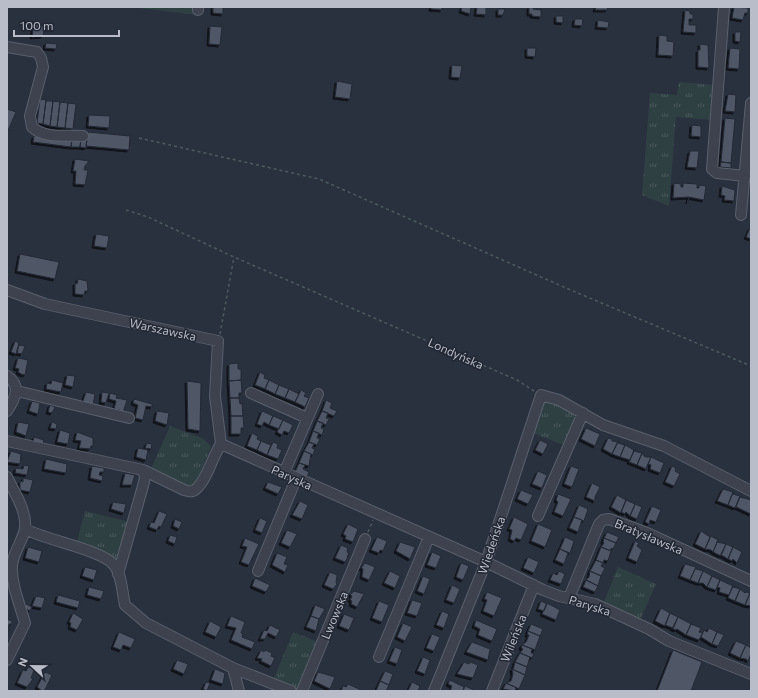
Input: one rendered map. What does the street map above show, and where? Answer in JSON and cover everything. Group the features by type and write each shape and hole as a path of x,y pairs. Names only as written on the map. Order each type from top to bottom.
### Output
{"street":[{"path":"724,7 712,169 717,173 747,182"},
{"path":"7,47 36,52 41,58 43,67 30,116 32,127 39,133 46,135 83,136"},
{"path":"741,215 747,182 751,103"},
{"name":"Warszawska","path":"7,290 52,306 218,341"},
{"path":"7,441 143,470 184,490 191,492 196,490 221,444 215,396 218,341"},
{"path":"7,376 14,381 17,392 7,411"},
{"path":"17,392 129,418"},
{"path":"251,393 307,418"},
{"path":"284,473 318,394"},
{"path":"541,395 559,400 583,412 603,425 664,446 751,491"},
{"name":"Wiedeńska","path":"434,691 486,562 541,395"},
{"path":"538,516 583,412"},
{"name":"Paryska","path":"221,444 296,479 486,562 555,595 595,604 649,629 669,641 751,674"},
{"path":"118,574 143,486 145,477 143,470"},
{"path":"7,477 21,506 25,529 14,555 12,566 14,582 25,623 23,630 8,657"},
{"path":"258,571 296,479"},
{"name":"Bratysławska","path":"569,598 599,524 603,520 609,519 647,533 751,581"},
{"path":"25,529 37,536 101,556 113,564 118,574 124,605 146,623 233,668 291,691"},
{"path":"379,657 429,537"},
{"name":"Lwowska","path":"302,691 365,539"},
{"name":"Wileńska","path":"492,691 534,585"},
{"path":"233,668 239,691"}],"path":[{"path":"139,138 319,179 566,288 751,366"},
{"name":"Londyńska","path":"126,210 148,217 234,257 517,380 541,395"},
{"path":"218,341 234,257"},
{"path":"365,539 374,518"}],"green space":[{"path":"132,7 194,7 197,15"},
{"path":"679,82 715,85 711,120 676,117 669,206 642,195 650,93 677,95"},
{"path":"551,400 578,416 566,446 533,433 544,401"},
{"path":"170,426 202,438 211,446 196,485 185,488 150,471"},
{"path":"85,511 130,522 118,563 106,553 76,545"},
{"path":"618,567 656,584 640,620 603,604"},
{"path":"293,632 318,642 302,682 297,690 273,681"}],"building":[{"path":"213,7 223,7 223,14 213,13"},
{"path":"431,7 442,7 442,10 431,9"},
{"path":"462,7 471,7 470,14 461,11"},
{"path":"477,7 486,7 486,15 476,14"},
{"path":"529,7 541,10 541,17 532,16 532,14 529,14"},
{"path":"596,7 608,7 607,10 595,10"},
{"path":"734,7 748,8 748,13 745,13 743,20 732,18"},
{"path":"498,9 505,9 503,15 498,15"},
{"path":"685,10 690,11 690,14 693,14 693,19 689,19 689,25 696,25 696,33 683,32"},
{"path":"556,16 563,16 563,23 556,22"},
{"path":"575,19 583,19 582,26 574,25"},
{"path":"598,20 609,22 608,28 597,27"},
{"path":"34,24 45,26 43,36 32,37"},
{"path":"210,26 222,27 220,45 209,44"},
{"path":"735,32 741,32 740,42 735,41"},
{"path":"659,35 667,36 667,41 674,42 673,56 658,55"},
{"path":"46,43 57,44 56,49 45,48"},
{"path":"700,44 708,45 709,68 698,67 698,50 700,50"},
{"path":"527,48 536,48 535,57 527,56"},
{"path":"730,48 740,49 739,69 728,68"},
{"path":"452,65 462,66 460,78 451,77"},
{"path":"337,81 352,84 350,99 335,97"},
{"path":"728,94 736,95 735,112 725,111"},
{"path":"40,99 46,100 43,124 37,123"},
{"path":"46,101 53,101 50,126 43,124"},
{"path":"53,101 60,102 57,127 50,126"},
{"path":"60,102 68,103 65,128 57,127"},
{"path":"68,103 76,104 73,129 65,128"},
{"path":"7,109 16,112 7,133"},
{"path":"89,115 110,116 109,128 88,126"},
{"path":"725,118 735,119 731,163 721,162"},
{"path":"692,125 701,126 701,137 691,136"},
{"path":"88,132 130,136 129,150 86,146"},
{"path":"34,136 72,138 71,147 33,142"},
{"path":"81,138 87,139 86,148 80,147"},
{"path":"72,139 81,140 80,147 71,147"},
{"path":"690,151 699,151 697,168 687,167"},
{"path":"75,159 89,161 84,170 88,170 85,185 75,184 76,171 73,171"},
{"path":"721,162 731,163 731,168 720,167"},
{"path":"674,183 681,184 681,187 683,187 683,183 697,184 697,188 699,188 699,185 706,186 704,200 689,197 673,198"},
{"path":"722,186 735,190 734,201 724,200 725,196 721,195"},
{"path":"751,228 751,239 746,237"},
{"path":"96,234 109,236 107,248 94,246"},
{"path":"20,254 59,262 55,279 17,271"},
{"path":"78,279 87,281 88,291 85,291 84,295 75,294 75,283 77,284"},
{"path":"15,341 19,343 16,354 11,352"},
{"path":"19,345 25,346 22,354 17,353"},
{"path":"18,358 28,360 25,375 18,372 19,369 15,368"},
{"path":"238,363 238,369 241,369 241,380 229,381 229,364"},
{"path":"260,372 265,375 264,378 269,380 265,389 255,385"},
{"path":"67,375 75,376 73,387 65,385"},
{"path":"52,380 63,383 61,392 46,389 47,383 51,384"},
{"path":"241,380 242,393 239,393 239,398 230,398 229,381"},
{"path":"269,380 279,385 275,394 265,389"},
{"path":"187,381 201,383 200,431 188,429"},
{"path":"279,385 289,389 285,398 275,394"},
{"path":"289,389 299,394 295,402 285,398"},
{"path":"301,390 306,393 304,396 309,398 305,407 295,402"},
{"path":"86,392 95,394 93,406 82,404"},
{"path":"102,392 109,393 106,403 101,402"},
{"path":"110,393 117,395 116,398 127,400 123,413 119,412 120,410 114,409 116,401 109,399"},
{"path":"230,398 239,398 240,404 242,403 243,416 231,416"},
{"path":"134,399 152,404 152,407 146,406 143,420 135,418 138,405 133,403"},
{"path":"326,400 332,403 330,408 337,411 334,416 322,411"},
{"path":"32,401 40,403 38,414 29,411"},
{"path":"50,405 55,407 52,413 48,412"},
{"path":"157,411 169,413 167,425 155,421"},
{"path":"262,411 273,416 269,425 264,422 262,426 257,424"},
{"path":"322,411 328,413 326,418 329,419 326,425 317,421"},
{"path":"231,416 243,416 244,428 241,428 241,434 231,434"},
{"path":"273,416 283,420 279,429 269,425"},
{"path":"283,420 293,425 289,433 284,431 282,435 277,432"},
{"path":"317,421 323,423 321,428 324,429 322,435 313,431"},
{"path":"18,422 29,424 26,436 16,432"},
{"path":"52,422 57,424 56,429 50,428"},
{"path":"586,428 600,434 595,446 581,439"},
{"path":"60,430 70,433 68,444 57,442"},
{"path":"313,431 319,433 317,438 320,439 317,445 309,442"},
{"path":"77,432 93,438 93,446 91,446 90,449 79,448 81,441 75,440"},
{"path":"252,433 258,436 257,439 261,441 257,450 247,446"},
{"path":"34,437 44,440 43,445 33,442"},
{"path":"608,438 612,439 612,441 618,442 612,454 603,449"},
{"path":"540,440 548,444 543,454 535,450"},
{"path":"261,441 271,445 267,455 257,450"},
{"path":"618,441 618,443 625,445 620,457 612,454"},
{"path":"273,442 278,444 277,448 282,450 278,459 267,455"},
{"path":"309,442 314,444 312,448 315,449 313,455 304,451"},
{"path":"147,443 152,444 151,449 145,448"},
{"path":"625,445 634,450 630,460 620,457"},
{"path":"138,448 148,450 146,460 136,457"},
{"path":"11,451 21,454 20,464 7,462"},
{"path":"304,451 311,454 309,466 299,463"},
{"path":"634,451 642,453 637,465 629,462"},
{"path":"642,453 645,457 651,457 646,469 637,465"},
{"path":"651,457 664,463 660,473 650,469 651,465 648,464"},
{"path":"46,459 67,464 66,473 44,469"},
{"path":"299,463 305,465 303,469 309,472 307,477 295,472"},
{"path":"24,465 29,466 27,475 15,473 16,468 23,469"},
{"path":"92,466 104,468 104,472 100,472 99,475 103,476 102,481 90,478"},
{"path":"571,466 579,469 572,487 564,484"},
{"path":"672,466 676,468 675,471 680,474 674,486 665,482"},
{"path":"538,471 547,475 542,488 532,484"},
{"path":"125,473 135,475 132,485 122,485"},
{"path":"23,478 33,480 30,492 20,490 20,481 23,482"},
{"path":"268,482 282,487 278,494 265,488"},
{"path":"592,483 600,487 595,497 595,501 586,497"},
{"path":"723,489 733,492 728,505 717,501"},
{"path":"521,490 533,495 528,504 517,499"},
{"path":"733,492 733,494 740,496 735,508 728,505"},
{"path":"558,494 571,499 563,516 554,512 558,502 556,500"},
{"path":"617,495 626,500 621,513 611,507"},
{"path":"740,497 751,500 751,514 736,507"},
{"path":"626,500 635,504 630,516 626,512 625,514 621,512"},
{"path":"300,501 308,505 302,519 292,515"},
{"path":"113,502 126,504 124,513 111,509"},
{"path":"635,504 642,507 637,519 630,516"},
{"path":"579,505 588,509 584,521 574,517"},
{"path":"652,506 661,510 656,522 650,520 649,524 645,522"},
{"path":"159,511 167,514 161,527 159,526 157,530 149,527 151,522 154,523"},
{"path":"514,517 528,524 521,540 516,538 514,541 510,539 512,530 509,529"},
{"path":"574,517 582,520 578,532 569,528"},
{"path":"260,518 267,521 262,533 255,530"},
{"path":"175,519 182,522 179,529 173,526"},
{"path":"348,524 358,529 353,542 345,539 346,536 343,534"},
{"path":"538,524 552,530 545,547 531,541"},
{"path":"287,530 297,534 290,547 281,543"},
{"path":"701,531 710,537 705,549 695,544"},
{"path":"607,532 619,537 616,543 604,538"},
{"path":"170,535 177,537 175,544 168,541"},
{"path":"711,536 718,540 713,552 705,549"},
{"path":"377,537 387,541 383,551 380,550 379,553 371,550"},
{"path":"565,537 574,541 570,553 560,549"},
{"path":"245,538 259,544 249,565 241,562 247,547 242,546"},
{"path":"604,538 616,543 613,549 611,548 611,551 601,547 604,543"},
{"path":"635,541 639,543 637,546 642,550 637,562 628,558"},
{"path":"400,542 415,547 410,559 396,551"},
{"path":"717,542 726,544 721,556 713,552"},
{"path":"726,544 733,547 728,559 721,555 720,556"},
{"path":"341,545 348,548 347,552 349,553 345,562 335,558"},
{"path":"28,547 42,551 39,562 25,558"},
{"path":"601,547 611,551 608,561 604,560 603,563 596,560"},
{"path":"733,547 742,552 737,563 733,559 732,561 728,559"},
{"path":"560,549 568,553 564,564 555,560"},
{"path":"432,552 441,556 436,568 427,565"},
{"path":"277,553 287,557 284,564 288,565 285,572 272,565"},
{"path":"528,557 539,562 534,573 523,568"},
{"path":"596,560 603,563 601,566 605,568 601,576 590,571"},
{"path":"365,563 375,567 369,580 362,577 363,569 361,568"},
{"path":"461,563 469,566 463,580 456,577"},
{"path":"685,564 696,567 690,580 680,576"},
{"path":"85,567 97,570 94,580 82,576"},
{"path":"696,567 696,569 703,571 698,583 690,580"},
{"path":"390,571 400,576 395,588 384,583"},
{"path":"559,571 565,574 561,584 550,580 553,573 557,575"},
{"path":"590,571 601,576 598,586 586,580 589,577"},
{"path":"703,571 712,576 707,587 703,583 698,583"},
{"path":"330,572 337,575 337,584 333,589 324,585"},
{"path":"423,576 430,579 424,594 417,591"},
{"path":"712,576 720,580 716,590 707,587"},
{"path":"255,578 270,585 266,592 252,586"},
{"path":"586,580 598,586 595,592 583,587"},
{"path":"720,580 733,586 729,595 719,592 720,588 717,587"},
{"path":"452,585 460,589 454,603 446,600"},
{"path":"733,585 733,587 740,589 735,601 728,598"},
{"path":"89,587 104,591 101,599 87,595"},
{"path":"740,589 745,593 750,593 745,605 735,601"},
{"path":"354,591 364,594 357,607 351,604 352,601 350,600 352,596 350,595"},
{"path":"487,592 502,598 494,616 483,611 487,600 484,599"},
{"path":"750,593 751,594 751,606 745,605"},
{"path":"58,595 80,601 78,608 56,602"},
{"path":"36,596 45,598 42,608 32,606"},
{"path":"412,600 422,603 417,616 407,613"},
{"path":"379,601 389,605 382,622 372,618"},
{"path":"541,601 547,604 544,611 538,609"},
{"path":"547,603 560,610 556,620 542,614"},
{"path":"26,604 32,607 30,611 24,608"},
{"path":"315,605 325,609 319,619 311,616"},
{"path":"661,608 670,613 665,626 655,621"},
{"path":"442,611 449,614 444,628 436,625"},
{"path":"73,613 83,619 77,630 70,627 71,623 69,622"},
{"path":"670,613 678,617 673,628 665,625"},
{"path":"344,614 354,618 349,630 339,626"},
{"path":"231,616 245,622 241,633 243,634 242,637 255,642 252,649 231,640 236,628 227,626"},
{"path":"311,616 319,619 316,631 306,627"},
{"path":"678,617 691,624 686,635 677,629 673,629"},
{"path":"7,619 12,621 12,624 9,624 8,635"},
{"path":"476,620 497,629 492,641 478,635 480,629 474,626"},
{"path":"210,621 221,627 216,637 205,632"},
{"path":"403,623 412,627 405,641 397,637"},
{"path":"531,624 543,629 540,636 528,631"},
{"path":"691,624 701,628 699,632 703,633 699,640 686,635"},
{"path":"270,625 280,630 276,637 268,633 265,639 260,639 264,630 267,631"},
{"path":"709,628 717,632 712,644 701,637 699,640 704,630 707,632"},
{"path":"528,631 540,636 535,650 522,645 526,642 529,635 527,635"},
{"path":"119,632 135,639 131,648 123,645 121,650 113,647"},
{"path":"717,632 724,635 718,646 712,644"},
{"path":"432,634 440,637 434,651 426,648"},
{"path":"736,641 746,645 740,658 730,653"},
{"path":"472,642 490,649 488,660 466,652"},
{"path":"522,645 535,650 532,649 531,653 534,654 532,658 520,653 523,649 521,648"},
{"path":"746,645 751,648 751,654 748,661 740,658"},
{"path":"395,647 402,650 397,664 389,661"},
{"path":"261,650 272,653 271,656 275,658 271,666 261,661 262,659 257,658"},
{"path":"673,650 702,662 691,691 657,691"},
{"path":"520,653 530,657 527,667 515,662"},
{"path":"423,657 430,660 425,674 417,671"},
{"path":"177,660 188,664 184,674 173,669"},
{"path":"464,662 469,664 470,662 478,665 473,678 457,674"},
{"path":"515,662 527,667 525,675 513,670"},
{"path":"28,667 35,668 31,678 33,679 27,687 17,683 23,670 26,671"},
{"path":"215,669 225,673 223,684 211,680"},
{"path":"512,669 525,675 519,689 506,683 511,681 513,674"},
{"path":"385,671 393,674 389,685 380,681"},
{"path":"45,672 52,675 45,690 42,691 37,687"},
{"path":"318,672 335,677 330,689 314,681"},
{"path":"450,680 464,687 463,691 450,691 452,686 448,684"},
{"path":"380,681 389,685 386,691 376,691"},
{"path":"206,682 210,683 207,691 203,689"},
{"path":"412,682 420,686 418,691 408,691"},
{"path":"506,683 519,689 516,688 515,691 503,689"},
{"path":"348,684 359,689 359,691 341,691 343,686 346,687"},
{"path":"465,686 474,690 474,691 463,691"}]}
